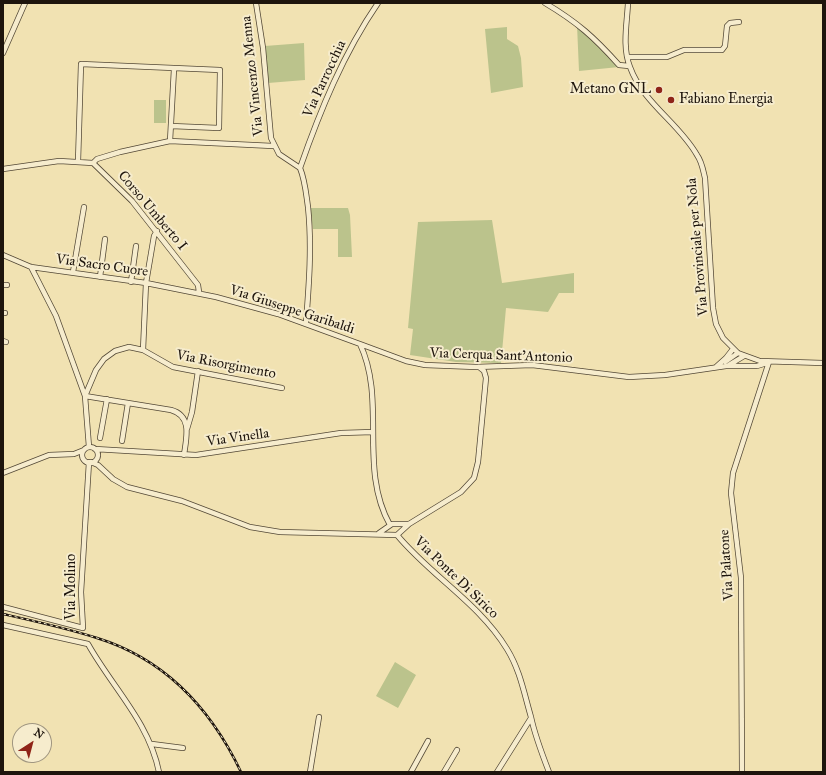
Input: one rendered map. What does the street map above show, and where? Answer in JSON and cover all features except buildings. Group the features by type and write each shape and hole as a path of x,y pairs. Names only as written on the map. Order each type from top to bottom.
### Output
{"street":[{"path":"3,53 25,3"},
{"name":"Via Vincenzo Menna","path":"256,3 263,48 270,138 274,146"},
{"name":"Via Parrocchia","path":"300,168 322,106 362,25 378,3"},
{"path":"545,3 579,25 595,38 619,65 629,66"},
{"name":"Via Provinciale per Nola","path":"628,3 625,41 629,66 642,90 685,139 701,161 706,178 714,314 719,331 738,353 744,356 769,362"},
{"path":"628,57 667,57 684,50 722,50 726,44 727,26 730,23 739,22"},
{"path":"78,162 81,64 220,70 219,128 171,126"},
{"path":"170,141 174,69"},
{"path":"3,169 52,161 93,163 98,159 120,152 170,141 274,146 280,154 300,168 304,183 310,228 311,267 306,323"},
{"name":"Corso Umberto I","path":"93,163 132,201 198,285 199,292"},
{"path":"73,272 84,207"},
{"path":"143,350 146,283 156,231"},
{"path":"100,277 105,239"},
{"path":"131,282 136,246"},
{"name":"Via Sacro Cuore","path":"3,255 31,267 73,272 199,292"},
{"path":"31,267 56,316 85,396 89,447"},
{"name":"Via Giuseppe Garibaldi","path":"199,292 306,323 360,344 366,356 370,373 373,411 372,462 380,506 391,526"},
{"name":"Via Cerqua Sant'Antonio","path":"360,344 406,361 425,364 479,367 489,369 507,365 532,365 629,377 657,376 726,366 757,366 769,362"},
{"name":"Via Risorgimento","path":"85,396 96,370 109,354 129,347 143,350 167,365 282,388"},
{"path":"721,363 733,349"},
{"path":"715,368 738,353"},
{"name":"Via Cerqua Sant'Antonio","path":"726,366 744,356"},
{"path":"769,362 823,363"},
{"name":"Via Palatone","path":"742,772 741,578 738,536 732,493 735,466 769,362"},
{"path":"479,367 484,371 486,378"},
{"path":"484,371 489,369"},
{"path":"398,533 409,524 461,492 474,478 478,462 486,378 489,369"},
{"path":"184,455 187,445 187,429 192,412 198,371"},
{"path":"85,396 175,411 182,416 187,429"},
{"path":"100,438 107,399"},
{"path":"122,441 128,403"},
{"name":"Via Vinella","path":"95,449 191,455 341,433 373,432"},
{"path":"187,445 191,455"},
{"path":"3,473 49,455 70,454 89,447 95,449 98,453 97,458 107,473"},
{"path":"84,450 82,454 84,459"},
{"path":"70,454 90,462 106,450"},
{"name":"Via Ponte Di Sirico","path":"90,462 98,465 127,487 192,504 250,527 280,532 390,535 398,533"},
{"name":"Via Molino","path":"3,607 83,628 81,592 90,462"},
{"path":"377,534 391,526 409,524"},
{"path":"390,535 391,526"},
{"name":"Via Ponte Di Sirico","path":"391,526 428,567 478,612 501,639 518,672 531,718 549,772"},
{"name":"Via Molino","path":"3,625 88,644 101,666 113,680 133,711 152,744 159,772"},
{"path":"310,772 319,717"},
{"path":"497,772 531,718"},
{"path":"410,772 428,742"},
{"path":"152,744 182,748"},
{"path":"444,772 457,750"}],"green space":[{"path":"577,25 581,28 619,67 579,71"},
{"path":"507,27 507,39 518,46 521,58 523,87 491,93 485,29"},
{"path":"304,43 305,80 268,83 265,46"},
{"path":"154,100 166,100 166,123 154,123"},
{"path":"310,208 348,208 350,215 352,257 338,257 338,229 313,229"},
{"path":"492,220 502,283 574,273 574,293 559,293 548,312 506,308 501,363 456,362 410,355 413,329 408,328 418,222"},
{"path":"395,662 416,675 398,708 376,696"}],"railway":[{"path":"3,614 97,638 121,647 144,659 165,673 200,707 229,749 241,772"}],"place":[{"name":"Metano GNL","path":"659,90"},
{"name":"Fabiano Energia","path":"671,100"}]}
